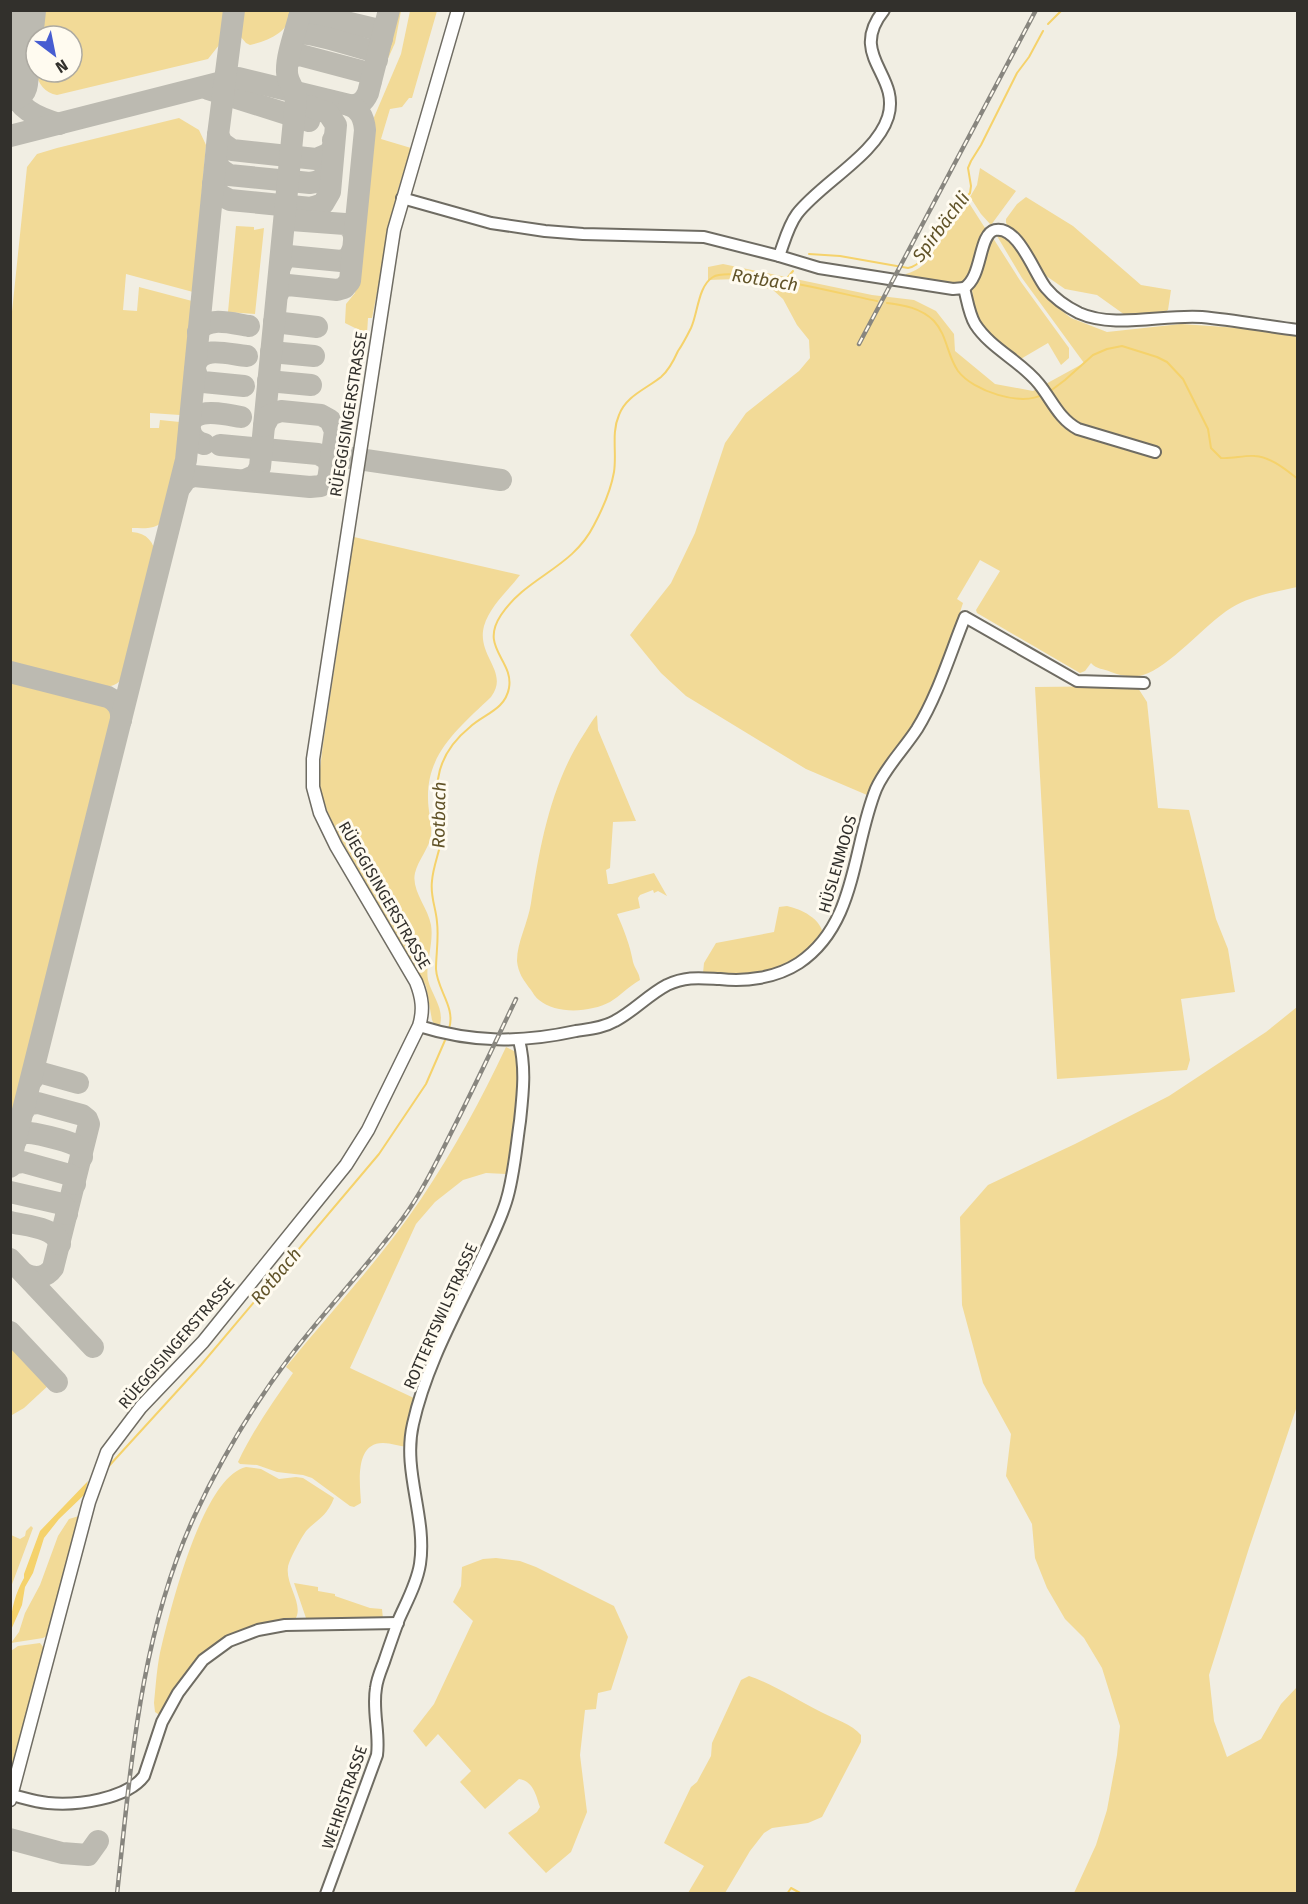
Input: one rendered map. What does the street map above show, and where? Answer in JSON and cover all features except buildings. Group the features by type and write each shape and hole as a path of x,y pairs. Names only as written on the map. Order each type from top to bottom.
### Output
{"main road":[{"name":"RÜEGGISINGERSTRASSE","path":"11,1798 89,1502 107,1452 141,1407 202,1342 346,1165 375,1117 419,1026 423,1013 421,994 416,982 320,813 313,787 313,759 394,230 458,10"}],"street":[{"path":"779,256 796,215 871,145 885,124 891,103 889,92 871,50 870,34 875,21 884,10"},
{"path":"402,198 491,224 583,234 704,237 819,268 953,289 964,288 972,282 988,234 995,230 1003,230 1014,236 1036,274 1052,294 1068,307 1087,316 1108,320 1202,317 1298,330"},
{"path":"964,288 973,321 984,336 1027,371 1067,422 1078,429 1155,452"},
{"name":"HÜSLENMOOS","path":"419,1026 458,1036 500,1041 519,1040 606,1025 616,1021 660,989 688,977 748,980 770,976 798,964 828,936 839,919 877,787 918,728 939,684 965,617 1077,681 1144,683"},
{"name":"ROTTERTSWILSTRASSE","path":"376,1708 375,1689 420,1564 419,1521 411,1478 409,1450 412,1427 429,1371 491,1239 506,1201 524,1083 525,1065 519,1040"},
{"path":"11,1798 78,1804 109,1796 139,1783 144,1776 162,1722 178,1693 202,1660 230,1641 258,1630 285,1625 398,1623"},
{"name":"WEHRISTRASSE","path":"326,1893 377,1755 379,1743 376,1708"}],"shaded area":[{"path":"42,10 227,11 223,40 208,59 57,95 49,92 41,84 84,84 84,24 41,24"},
{"path":"241,10 293,11 291,18 278,34 250,45 240,36"},
{"path":"396,10 401,11 395,43 377,83"},
{"path":"410,11 437,11 412,98 409,98 402,107 390,109 381,139 411,148 396,196 372,318 368,318 367,334 345,323 346,304 355,293 372,122 401,54"},
{"path":"179,118 199,130 206,145 193,292 126,274 123,310 137,311 139,287 192,301 180,415 150,413 150,428 159,428 160,420 180,422 173,489 167,514 160,524 153,527 132,528 132,532 142,534 149,539 154,546 156,556 127,672 115,684 98,687 11,664 10,331 27,167 37,154"},
{"path":"980,168 1016,191 991,225 970,197 977,185"},
{"path":"1026,197 1073,226 1141,285 1171,290 1168,310 1162,314 1125,315 1097,295 1065,289 1039,271 1019,235 1007,226 1006,222 1017,204"},
{"path":"969,203 985,228 972,272 964,282 954,284 905,276 928,260 950,221"},
{"path":"236,226 254,227 254,230 264,228 255,314 228,312"},
{"path":"997,236 1006,236 1011,239 1048,300 1071,318 1107,332 1181,324 1297,332 1297,587 1255,597 1231,608 1164,664 1143,675 1123,675 1098,668 1091,663 1085,671 1080,673 977,613 976,610 1000,571 980,560 957,599 963,603 938,679 920,715 867,795 806,769 686,696 661,673 630,635 671,583 695,533 725,443 746,413 799,371 810,358 809,340 797,325 783,299 773,290 737,279 708,280 708,267 723,264 872,295 914,300 936,311 954,334 955,351 995,384 1033,391 1084,363 1022,278"},
{"path":"993,238 1021,282 1069,348 1069,358 1061,365 1048,343 1019,360 993,338 976,314 972,289 989,241"},
{"path":"354,537 520,575 495,605 484,626 484,646 495,671 496,688 491,697 448,741 433,767 429,782 431,835 414,879 431,925 427,974 440,1009 439,1028 432,1020 426,986 341,840 320,790 323,744"},
{"path":"11,678 99,701 111,712 114,728 11,1137"},
{"path":"1128,686 1138,688 1147,702 1158,808 1189,810 1216,919 1228,949 1235,992 1181,999 1190,1060 1187,1070 1057,1079 1035,687"},
{"path":"597,715 598,730 636,821 613,822 610,868 606,870 608,884 654,873 667,896 658,891 654,893 653,890 640,895 638,898 640,908 617,914 640,980 610,1002 584,1010 564,1010 546,1005 536,997 520,973 517,954 530,910 538,859 555,794 573,753"},
{"path":"787,906 804,912 815,920 822,929 823,935 795,961 763,973 725,975 703,973 704,963 716,943 774,932 779,907"},
{"path":"1297,1007 1297,1406 1209,1675 1214,1721 1227,1757 1261,1739 1281,1704 1297,1687 1297,1893 1074,1893 1096,1845 1107,1810 1120,1726 1102,1668 1084,1638 1065,1619 1047,1588 1035,1558 1032,1524 1006,1476 1011,1434 983,1383 962,1305 960,1217 988,1185 1169,1096 1266,1032"},
{"path":"506,1047 518,1053 522,1076 506,1174 486,1173 463,1180 435,1202 416,1224 350,1368 416,1399 407,1447 383,1443 367,1450 361,1466 361,1503 354,1507 312,1478 277,1472 257,1465 240,1464 238,1462 250,1439 293,1373 286,1367 373,1264 406,1221 467,1124"},
{"path":"10,1338 51,1383 24,1408 12,1415"},
{"path":"246,1467 261,1469 279,1479 303,1478 334,1498 326,1513 305,1533 288,1567 289,1581 297,1602 297,1615 294,1621 230,1636 161,1716 155,1712 154,1703 160,1651 182,1573 203,1517 216,1493 230,1476"},
{"path":"88,1481 84,1495 59,1519 44,1538 33,1573 25,1587 22,1605 11,1630 14,1603 40,1531"},
{"path":"79,1516 48,1635 43,1638 11,1643 19,1632 25,1613 40,1585 58,1536 69,1519"},
{"path":"31,1526 33,1528 11,1587 11,1535 20,1539 25,1536"},
{"path":"483,1559 520,1561 536,1567 614,1606 628,1637 611,1690 598,1693 596,1709 585,1710 580,1755 587,1812 571,1852 546,1873 508,1833 537,1812 540,1807 531,1786 519,1779 485,1809 460,1782 471,1771 438,1734 426,1747 413,1731 434,1704 473,1621 453,1602 461,1586 462,1567"},
{"path":"294,1583 318,1587 318,1591 335,1594 335,1596 370,1608 382,1609 383,1619 307,1621"},
{"path":"40,1643 44,1648 11,1777 11,1651 18,1646"},
{"path":"749,1676 848,1725 861,1735 861,1742 822,1817 808,1823 772,1828 764,1833 750,1851 725,1893 688,1893 704,1866 664,1843 691,1787 697,1782 711,1756 712,1743 741,1680"}],"waterway":[{"name":"Spirbächli","path":"1048,24 1062,10"},
{"name":"Spirbächli","path":"809,254 840,256 908,268 920,262 942,225 970,193 968,168 971,161 1017,73 1043,31"},
{"path":"784,282 793,271"},
{"name":"Rotbach","path":"449,1029 450,1013 437,977 438,928 432,897 434,870 442,836 438,793 440,771 449,750 464,732 499,707 507,695 509,678 495,645 494,636 495,626 501,615 523,591 574,552 585,540 597,519 613,479 615,429 622,408 631,398 661,377 668,369 691,328 704,287 713,277 724,274 765,278 877,301"},
{"name":"Rotbach","path":"887,303 918,310 934,321 942,332 958,371 975,385 1011,398 1034,398 1044,394"},
{"name":"Rotbach","path":"1049,392 1093,355 1107,349 1122,346 1157,357 1167,362 1183,379 1208,429 1211,448 1221,458 1261,457 1278,464 1298,479"},
{"name":"Rotbach","path":"108,1467 201,1365 379,1154 426,1084 446,1038"},
{"path":"787,1894 791,1888 802,1894"}],"taxiway":[{"path":"10,1162 186,460 218,135 234,10"},
{"path":"245,480 256,475 260,467 296,99 287,76 287,65 301,10"},
{"path":"10,136 238,78 349,105 358,104 368,93 389,10"},
{"path":"299,18 308,13 379,30 382,39"},
{"path":"294,39 302,34 325,38 373,51 377,60"},
{"path":"288,62 293,56 300,55 368,73 371,81"},
{"path":"10,84 17,100 28,111 59,124"},
{"path":"208,89 309,121"},
{"path":"277,295 281,288 288,285 337,290 344,288 350,281 365,130 361,115 349,105"},
{"path":"213,184 220,195 230,200 311,208 323,204 330,192 336,125 328,113 308,106"},
{"path":"218,135 222,143 232,150 316,159 330,153 334,144 333,140"},
{"path":"216,159 220,169 229,175 310,183 324,177 332,165"},
{"path":"291,220 345,224 352,229 354,236"},
{"path":"280,267 284,259 289,256 341,261 349,258 352,251"},
{"path":"198,332 202,327 214,322 249,326"},
{"path":"274,322 317,327"},
{"path":"271,352 314,356"},
{"path":"196,363 200,357 211,353 247,356"},
{"path":"195,370 198,379 203,382 244,386"},
{"path":"268,381 311,385"},
{"path":"181,486 186,479 194,476 310,487 321,486 328,480 335,431 330,420 321,415 281,411 270,415 264,426"},
{"path":"204,444 191,434 190,424 196,416 211,413 241,417"},
{"path":"220,445 318,454 327,459 331,468"},
{"path":"332,462 336,457 345,457 501,480"},
{"path":"10,672 108,697 119,706 121,720"},
{"path":"31,1081 36,1075 42,1073 78,1083"},
{"path":"24,1110 29,1104 38,1103 82,1115 89,1124 53,1268 40,1277 25,1274"},
{"path":"16,1140 23,1133 33,1133 65,1141 77,1146 82,1157"},
{"path":"10,1167 15,1163 23,1162 70,1175 75,1184"},
{"path":"10,1192 58,1203 64,1206 67,1214"},
{"path":"10,1222 46,1231 57,1238 60,1244"},
{"path":"10,1259 93,1347"},
{"path":"10,1332 57,1382"},
{"path":"10,1839 62,1853 88,1855 98,1841"}],"runway":[{"path":"10,83 18,10"}],"railway":[{"path":"859,344 1036,10"},
{"path":"117,1894 140,1702 161,1608 194,1517 237,1435 275,1377 390,1236 416,1198 459,1118 516,999"}]}
